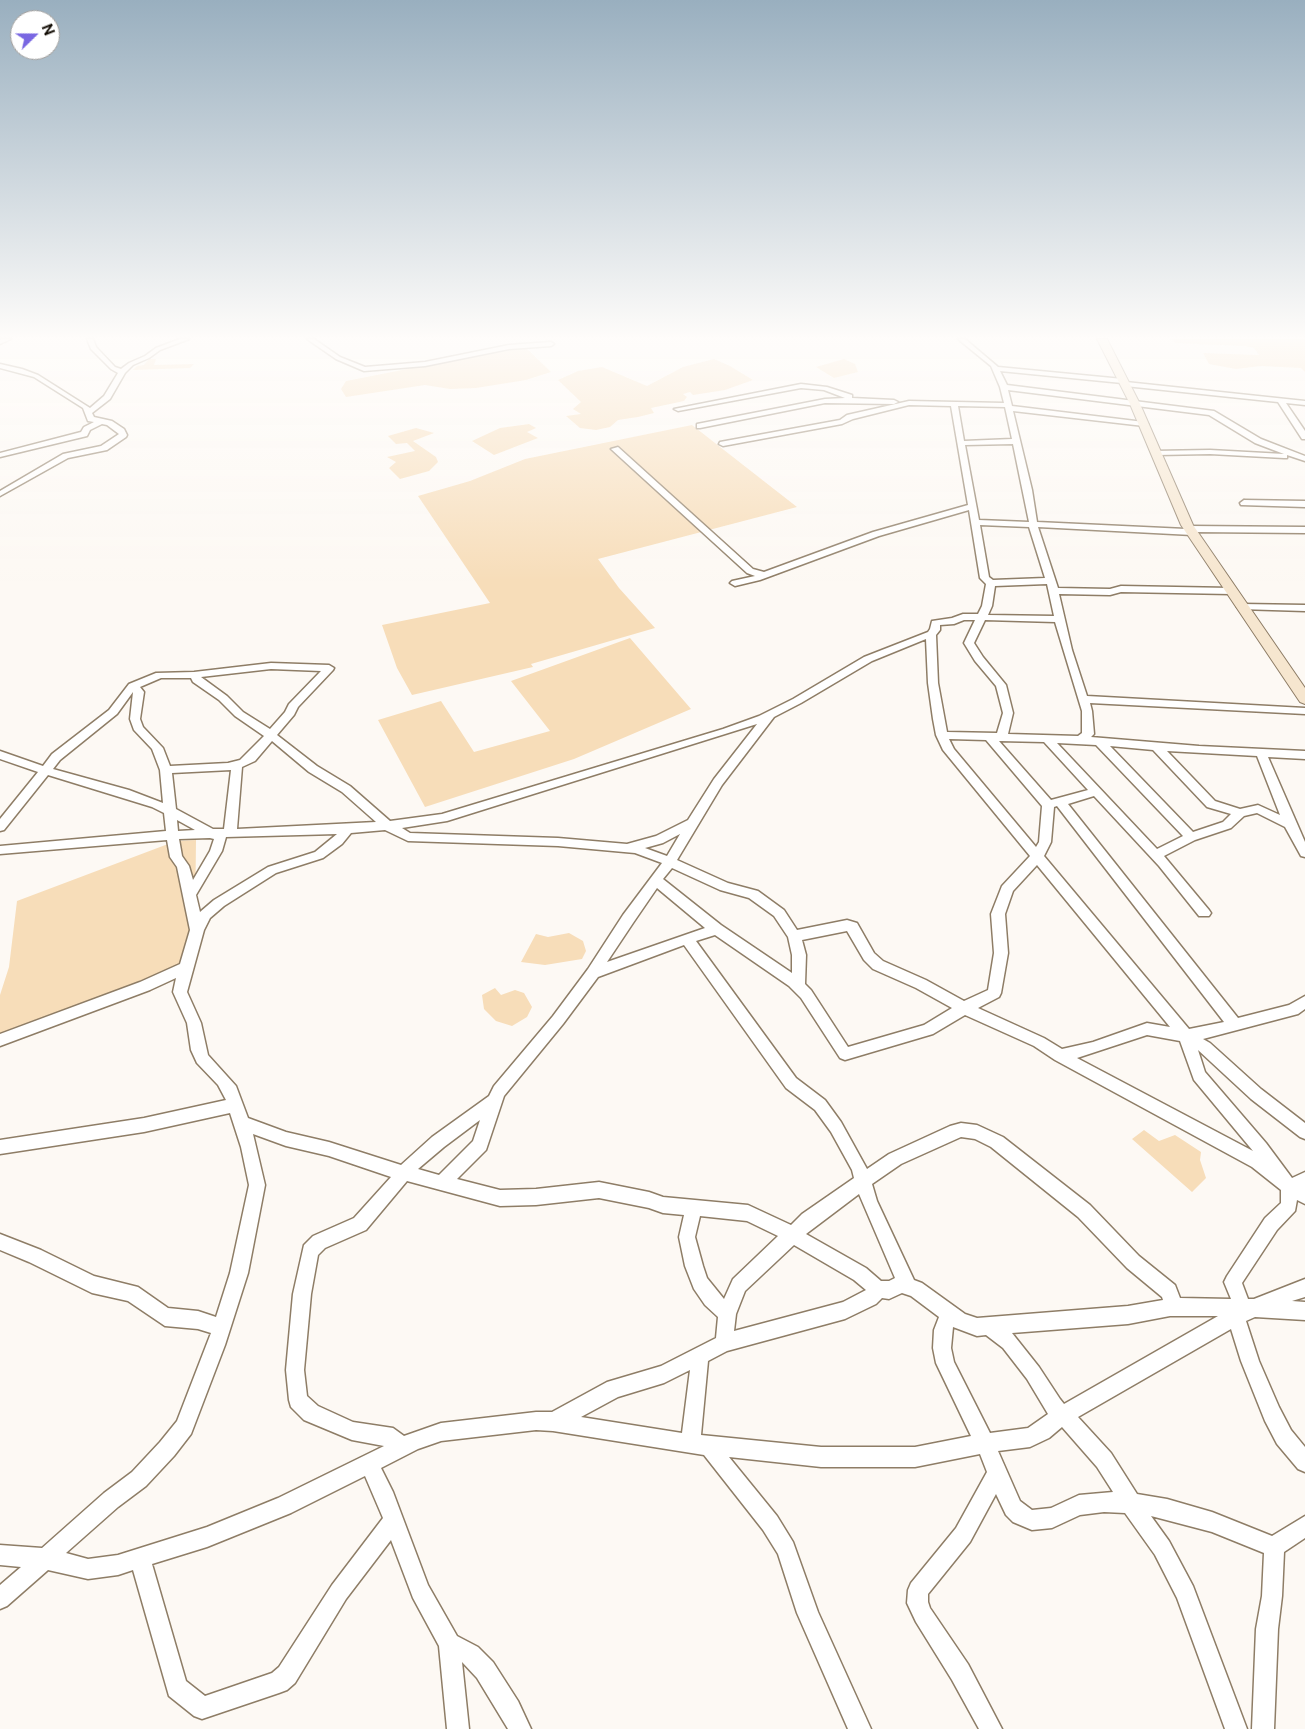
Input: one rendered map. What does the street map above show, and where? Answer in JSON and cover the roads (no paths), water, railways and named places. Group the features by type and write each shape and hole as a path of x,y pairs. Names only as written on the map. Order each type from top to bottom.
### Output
{"street":[{"path":"0,494 66,456 104,448 122,436 121,431 110,424 93,420"},
{"path":"700,426 732,420"},
{"path":"723,444 842,422 846,420"},
{"path":"957,420 984,578 991,583 1050,581"},
{"path":"1012,420 1029,494 1034,526 1054,591 1059,619 1087,711 1088,734 1081,740"},
{"path":"1112,420 1144,424"},
{"path":"1142,420 1191,531 1305,699"},
{"path":"1222,420 1258,441 1295,456"},
{"path":"1294,420 1305,436"},
{"path":"0,455 84,434 87,429 99,422"},
{"path":"961,442 987,443 1017,440"},
{"path":"615,449 750,570 763,575"},
{"path":"1157,453 1210,452 1305,458"},
{"path":"1244,504 1305,504"},
{"path":"735,583 763,575 876,534 972,506"},
{"path":"975,522 1034,526 1191,531 1305,530"},
{"path":"991,583 987,606 970,643 979,659 1001,684 1008,713 1002,737"},
{"path":"1054,591 1110,592 1121,589 1231,591"},
{"path":"1242,606 1305,608"},
{"path":"0,850 172,835 347,830 443,818 727,731 770,714 868,659 931,634 935,630 934,623 954,621 963,617 1059,619"},
{"path":"931,634 933,683 942,735 949,750 1186,1036 1199,1075 1260,1148 1289,1187 1289,1206 1271,1224 1233,1282 1246,1311 1250,1361 1272,1414 1284,1437 1305,1462"},
{"path":"0,827 45,770 73,742 113,712 133,686 160,675 194,675 271,666 329,668 298,700 290,713 251,758 237,766 166,770"},
{"path":"194,675 223,698 239,714 314,769 346,788 388,826 414,839 538,841 624,847 645,852 725,887 753,894 779,913 794,936 799,955 798,985"},
{"path":"133,686 139,692 135,719 138,728 157,748 166,770 168,811 176,857 183,866 197,930"},
{"path":"1083,699 1305,711"},
{"path":"443,1182 480,1145 499,1091 558,1020 593,973 628,919 670,862 687,836 692,822 729,766 770,714"},
{"path":"942,735 1081,740 1305,755"},
{"path":"990,736 1054,804 1235,1025"},
{"path":"1047,739 1155,855 1204,913"},
{"path":"1100,742 1191,837"},
{"path":"1156,746 1212,804 1240,813"},
{"path":"1261,753 1290,824 1305,853"},
{"path":"0,754 16,762 125,793 221,834"},
{"path":"190,896 216,851 237,766"},
{"path":"1054,804 1095,792"},
{"path":"657,881 716,929 767,962 798,985 806,994 845,1054 928,1030 964,1008 994,993 1001,953 998,914 1007,889 1038,856 1045,842 1054,804"},
{"path":"1155,855 1191,837 1226,825 1240,813 1258,809 1290,824"},
{"path":"624,847 644,845 659,840 692,822"},
{"path":"0,1599 111,1500 139,1479 167,1449 184,1427 221,1328 239,1273 257,1185 236,1105 230,1091 223,1080 208,1067 198,1050 194,1023 180,992 186,967 197,930 205,915 219,903 272,870 319,854 338,841 347,830"},
{"path":"794,936 847,925 852,927 875,963 921,984 964,1008 1032,1039 1060,1056 1258,1162 1289,1187 1305,1196"},
{"path":"593,973 716,929"},
{"path":"687,940 791,1083 820,1105 836,1127 864,1180 869,1202 908,1286"},
{"path":"0,1040 145,986 186,967"},
{"path":"1186,1036 1293,1010 1305,1002"},
{"path":"1060,1056 1093,1048 1147,1029 1186,1036 1205,1047 1256,1094 1305,1132"},
{"path":"399,1449 397,1442 393,1438 352,1431 311,1413 298,1400 295,1370 303,1286 310,1251 319,1242 360,1224 368,1217 403,1173 438,1142 494,1101"},
{"path":"0,1147 144,1125 236,1105"},
{"path":"241,1123 286,1139 329,1149 403,1173 500,1198 521,1199 599,1190 650,1200 663,1205 748,1213 793,1235 821,1254 860,1274 878,1289 889,1290 902,1284 916,1289 949,1314 970,1325 990,1327 1128,1315 1170,1307 1246,1311 1305,1311"},
{"path":"724,1343 727,1314 739,1285 808,1220 895,1159 955,1131 977,1132 997,1142 1084,1211 1133,1262 1169,1291 1172,1300 1170,1307"},
{"path":"1289,1187 1305,1179"},
{"path":"694,1208 688,1223 687,1237 694,1266 700,1283 711,1299 727,1314"},
{"path":"0,1242 35,1256 92,1284 132,1293 165,1317 198,1320 221,1328"},
{"path":"0,1555 48,1558 88,1569 118,1565 224,1530 284,1506 399,1449 441,1432 536,1422 553,1422 700,1445 821,1457 916,1457 985,1443 1030,1437 1042,1431 1063,1415 1246,1311 1305,1288"},
{"path":"553,1422 614,1389 664,1374 724,1343 846,1310 870,1298 878,1289"},
{"path":"949,1314 943,1330 942,1348 945,1363 985,1443 1013,1508 1020,1516 1032,1520 1052,1518 1079,1505 1104,1502 1131,1503 1167,1509 1212,1522 1274,1547"},
{"path":"990,1327 1009,1342 1033,1373 1053,1406 1080,1430 1104,1460 1138,1516 1162,1548 1186,1593 1236,1729"},
{"path":"699,1356 700,1445 727,1471 770,1523 786,1549 808,1613 860,1729"},
{"path":"369,1464 383,1492 420,1591 449,1644 458,1729"},
{"path":"991,1729 960,1672 917,1603 918,1590 963,1534 997,1473"},
{"path":"140,1558 177,1688 202,1708 279,1682 287,1675 338,1592 393,1522"},
{"path":"1263,1729 1266,1629 1272,1596 1271,1574 1274,1547 1305,1526"},
{"path":"449,1644 470,1655 485,1670 510,1709 520,1729"}]}
